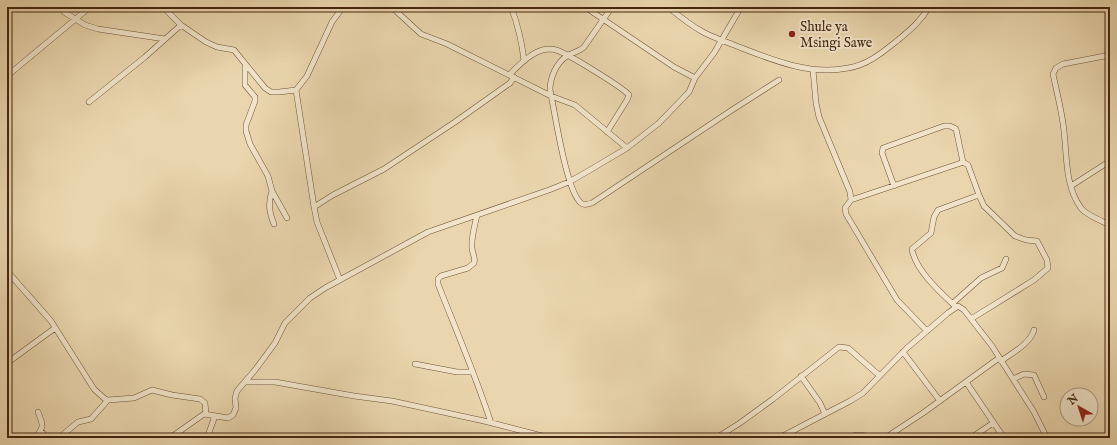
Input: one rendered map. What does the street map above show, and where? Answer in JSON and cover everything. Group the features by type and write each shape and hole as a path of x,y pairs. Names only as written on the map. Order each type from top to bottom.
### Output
{"street":[{"path":"60,7 64,12 85,25 98,29 165,39"},
{"path":"7,76 90,7"},
{"path":"163,7 181,25 206,42 217,47 234,50 264,88 271,92 296,90 307,76 332,22 343,7"},
{"path":"389,7 396,11 422,34 446,44 551,96 575,105 626,148"},
{"path":"512,7 523,43 524,61"},
{"path":"585,7 674,67 695,78"},
{"path":"612,7 584,47 580,51 568,56 556,69 550,79 551,96 569,182 580,203 584,205 592,203 779,80"},
{"path":"668,7 703,32 722,40 783,63 824,71 849,68 866,63 884,52 910,31 924,16 929,7"},
{"path":"170,438 206,414 228,418 233,415 236,408 235,394 275,343 285,324 310,298 325,288 428,232 569,182 626,148 659,123 689,92 695,78 722,40 741,7"},
{"path":"89,102 181,25"},
{"path":"314,207 394,162 506,86 511,82 512,76 524,61 547,49 555,49 568,56 610,81 628,95 627,100 607,132"},
{"path":"1110,55 1063,64 1056,68 1053,74 1064,130 1066,158 1071,186 1082,209 1110,225"},
{"path":"245,64 245,85 255,97 255,101 246,125 246,131 250,144 268,176 272,191 287,218"},
{"path":"814,70 816,103 819,117 850,192 851,200"},
{"path":"296,90 317,222 340,280"},
{"path":"894,186 882,153 883,148 944,126 954,127 956,129 964,162 969,167 984,206 1015,236 1021,239 1037,241 1047,260 1048,268 1034,280 971,319"},
{"path":"1071,186 1110,161"},
{"path":"927,331 897,300 848,217 845,208 851,200 964,162"},
{"path":"272,191 269,200 269,208 274,224"},
{"path":"979,195 938,210 934,217 931,233 912,249 921,269 934,285 954,305 960,307 992,346 1041,423 1048,438"},
{"path":"477,215 472,244 472,252 475,260 474,263 468,268 441,276 438,279 438,284 473,372 491,423"},
{"path":"779,438 863,393 903,352 982,278 1002,268 1006,259"},
{"path":"7,271 55,328 94,389 105,399 134,398 152,390 172,395 200,399 205,403 206,414"},
{"path":"7,363 55,328"},
{"path":"842,438 858,435 884,438 1000,360 1030,338 1034,330"},
{"path":"716,438 740,423 839,348 848,348 854,352 880,376"},
{"path":"903,352 940,401"},
{"path":"415,364 457,372 473,372"},
{"path":"1014,379 1024,374 1034,375 1044,397"},
{"path":"801,376 826,414"},
{"path":"245,382 274,382 392,401 550,438"},
{"path":"966,382 1004,438"},
{"path":"55,438 60,437 78,422 91,418 108,400"},
{"path":"35,438 41,431 43,425 38,412"},
{"path":"207,438 215,416"},
{"path":"971,438 993,423"},
{"path":"41,431 46,437 49,438"},
{"path":"792,432 795,438"}],"place":[{"name":"Shule ya Msingi Sawe","path":"792,34"}]}
